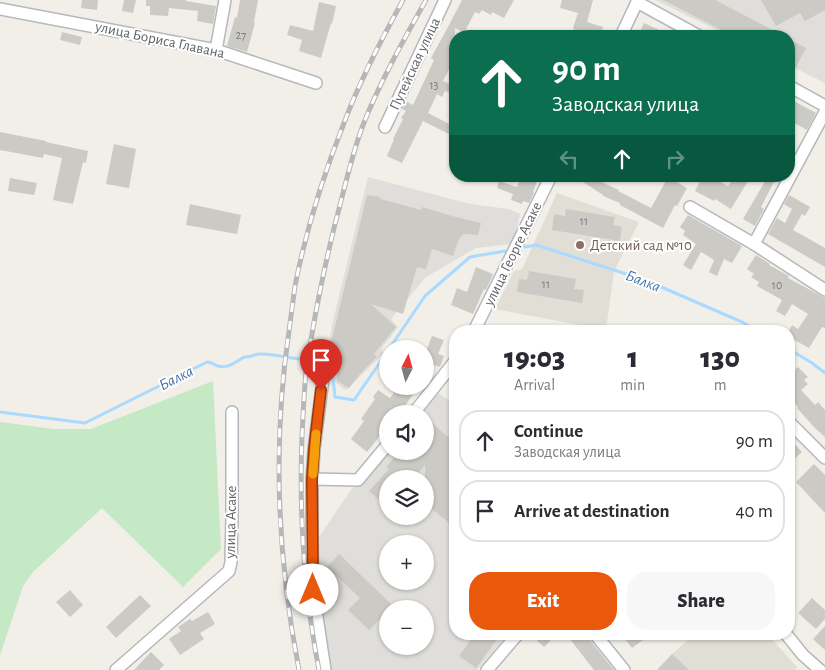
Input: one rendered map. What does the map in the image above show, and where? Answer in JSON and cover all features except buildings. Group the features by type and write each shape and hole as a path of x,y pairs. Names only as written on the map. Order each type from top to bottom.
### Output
{"street":[{"path":"216,50 225,0"},
{"name":"Путейская улица","path":"385,127 445,0"},
{"path":"623,30 638,1 689,30"},
{"name":"улица Бориса Главана","path":"0,9 216,50 316,83"},
{"path":"795,89 825,106"},
{"path":"795,168 825,112"},
{"name":"улица Георге Асаке","path":"477,325 548,182"},
{"path":"754,244 787,182"},
{"path":"690,207 754,244 825,290"},
{"path":"420,405 449,368"},
{"path":"324,371 312,479 313,590 325,670"},
{"name":"улица Асаке","path":"116,670 229,571 232,526 232,412"},
{"path":"795,428 825,458"},
{"path":"312,479 358,480 379,455"},
{"path":"487,670 513,640"},
{"path":"600,640 624,670"},
{"path":"791,640 803,655 820,670"}],"shaded area":[{"path":"655,0 825,0 825,83 795,68 795,30 717,30"},
{"path":"368,177 470,204 509,209 520,214 513,244 476,248 426,277 391,319 398,327 388,340 379,340 379,358 346,390 333,381 334,358 327,355 332,325"},
{"name":"Детский сад №10","path":"557,193 639,222 614,271 607,325 580,325 495,309 514,271 522,269"},
{"path":"434,390 449,401 449,640 503,640 477,670 325,670 312,547 358,480 379,460 434,460 434,405 420,405 428,395 434,395"},
{"path":"688,640 772,640 797,667 795,670 657,670"}],"green space":[{"path":"213,381 221,549 183,587 102,508 33,572 23,586 0,655 0,422 54,429 91,429"}],"waterway":[{"name":"Балка","path":"525,247 536,245 645,280 747,325"},
{"name":"Балка","path":"395,340 425,296 470,257 505,251"},
{"name":"Балка","path":"795,353 825,373"},
{"name":"Балка","path":"0,412 85,423 207,362 225,367 244,357 260,354 322,362 331,361 335,397 354,400 379,364"}],"railway":[{"path":"299,670 286,585 279,501 280,416 295,286 310,224 336,143 364,76 403,0"},
{"path":"319,670 306,583 301,495 305,380 309,353 331,242 359,137 384,77 426,0"}],"slow traffic":[{"path":"313,474 316,434"}],"place":[{"name":"Детский сад №10","path":"580,245"}],"route":[{"path":"313,590 312,479 321,390"}]}
